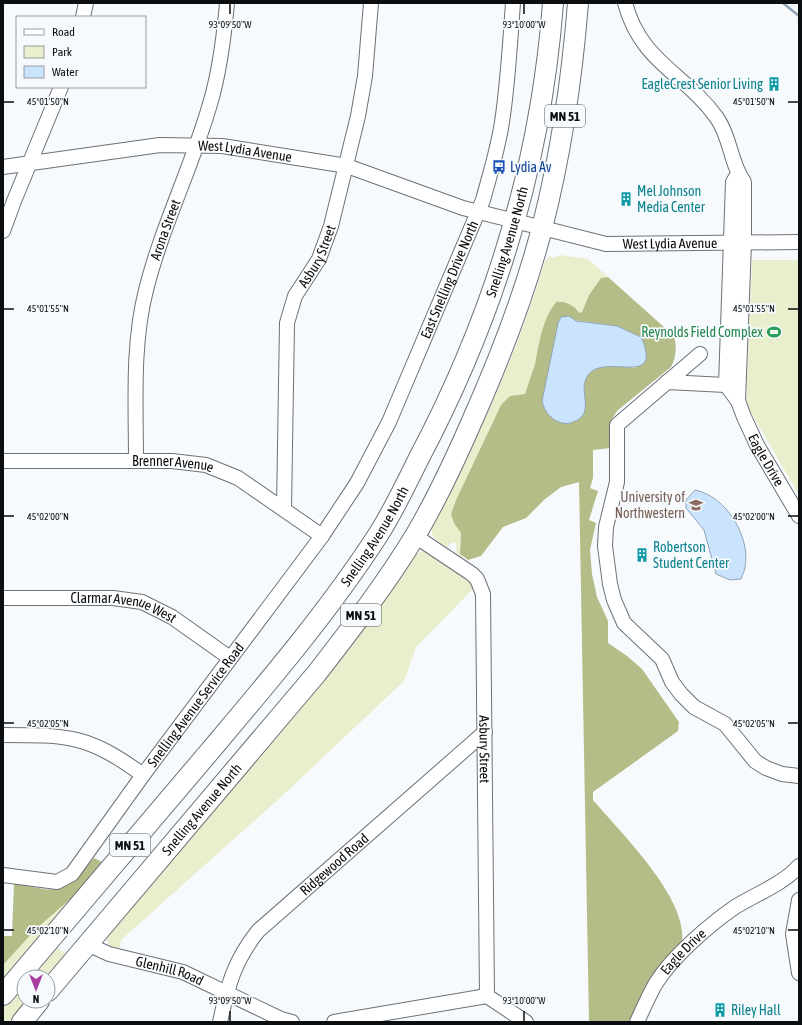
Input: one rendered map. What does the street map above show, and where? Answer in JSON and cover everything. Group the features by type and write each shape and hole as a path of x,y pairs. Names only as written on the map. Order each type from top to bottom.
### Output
{"highway":[{"name":"Snelling Avenue North","path":"3,996 298,647 354,571 380,533 399,500 453,390 485,314 516,222 540,114 549,51 553,3"},
{"name":"Snelling Avenue North","path":"56,981 316,673 358,619 415,536 443,483 483,396 520,300 542,228 564,124 578,3"},
{"path":"87,944 80,937 78,930 81,916 97,884"},
{"path":"22,1022 33,1009"}],"street":[{"path":"83,16 86,3"},
{"name":"Arona Street","path":"136,461 136,361 140,314 152,269 217,79 223,46 227,3"},
{"name":"Asbury Street","path":"284,509 286,323 295,296 319,259 326,242 347,166 365,76 371,3"},
{"name":"East Snelling Drive North","path":"322,536 357,483 380,440 479,212 494,162 502,124 506,95 513,3"},
{"path":"625,3 634,29 653,56 697,94 718,119 727,138 738,174 744,182 726,384 667,382"},
{"path":"3,231 61,88"},
{"name":"West Lydia Avenue","path":"3,167 134,148 196,144 235,148 347,166 479,212 606,244 799,242"},
{"name":"Eagle Drive","path":"738,243 738,401"},
{"path":"700,354 617,425 617,482 606,527 604,546 610,584 614,600 624,623 662,659 672,682 694,707 725,724 755,761 766,768 782,774 799,776"},
{"name":"Eagle Drive","path":"726,384 738,401 744,418 757,445 799,516"},
{"name":"Brenner Avenue","path":"3,461 189,462 223,471 253,487 322,536"},
{"name":"Snelling Avenue Service Road","path":"3,875 57,882 72,874 143,775 322,536"},
{"name":"Asbury Street","path":"415,536 472,574 480,586 484,602 487,996"},
{"name":"Clarmar Avenue West","path":"3,598 114,598 142,602 172,617 230,658"},
{"name":"Ridgewood Road","path":"220,1022 232,973 244,948 258,931 485,732"},
{"path":"3,736 54,736 78,739 108,751 143,775"},
{"name":"Eagle Drive","path":"637,1022 656,983 687,947 712,924 736,907 796,875"},
{"path":"799,900 793,934 799,973"},
{"name":"Glenhill Road","path":"87,944 110,954 183,972 281,1020 292,1022"},
{"path":"334,1022 487,996 526,1022"}],"green space":[{"path":"560,255 588,259 608,277 601,278 589,295 582,312 579,313 556,302 544,324 535,364 525,394 501,405 456,500 451,514 461,533 460,550 463,558 456,553 456,544 453,542 447,547 435,539 432,534 432,526 465,462 495,396 522,330 545,261 550,256 553,258"},
{"name":"Reynolds Field Complex","path":"752,260 799,260 799,495 746,404"},
{"path":"608,277 674,336 676,348 671,367 618,410 611,420 611,448 593,450 593,478 590,488 598,491 589,520 596,523 590,550 592,574 597,597 608,621 608,643 627,656 642,669 679,722 678,731 593,792 593,800 635,848 664,886 675,906 681,925 682,942 632,1022 589,1022 579,482 561,487 544,500 526,518 503,527 481,556 468,560 460,554 461,533 454,523 451,514 456,500 501,405 510,396 525,394 535,364 544,324 551,309 556,302 563,302 572,306 579,313 582,312 589,295 601,278","holes":["573,320 617,326 636,368 613,366 598,368 591,372 584,384 584,410 580,419 568,424"]},
{"path":"426,550 469,579 474,588 416,647 404,681 281,797 121,940 119,950 110,947 107,940 110,933 326,678 363,630 415,554"},
{"path":"94,858 102,862 74,896 37,928 3,965 3,936 12,936 14,883 44,889 60,888 73,881"},
{"path":"74,896 3,978 3,965 37,928"},
{"path":"56,946 68,956 56,969 37,969"},
{"path":"16,993 16,1009 24,1009 13,1022 3,1022 3,1008"}],"water":[{"path":"569,316 576,321 617,326 641,337 646,353 645,362 639,366 608,367 597,369 589,374 585,380 584,387 584,413 580,418 571,423 563,423 558,422 551,417 546,411 542,401 558,323 561,317"},
{"path":"695,490 717,500 726,509 740,531 746,555 745,568 741,579 730,580 716,574 704,530 686,508 686,500"}],"waterway":[{"path":"783,3 799,16"}],"place":[{"name":"EagleCrest Senior Living","path":"774,84"},
{"name":"Lydia Av","path":"499,167"},
{"name":"Mel Johnson Media Center","path":"626,199"},
{"name":"Reynolds Field Complex","path":"774,332"},
{"name":"University of Northwestern","path":"696,505"},
{"name":"Robertson Student Center","path":"642,555"},
{"name":"Riley Hall","path":"720,1010"}]}
